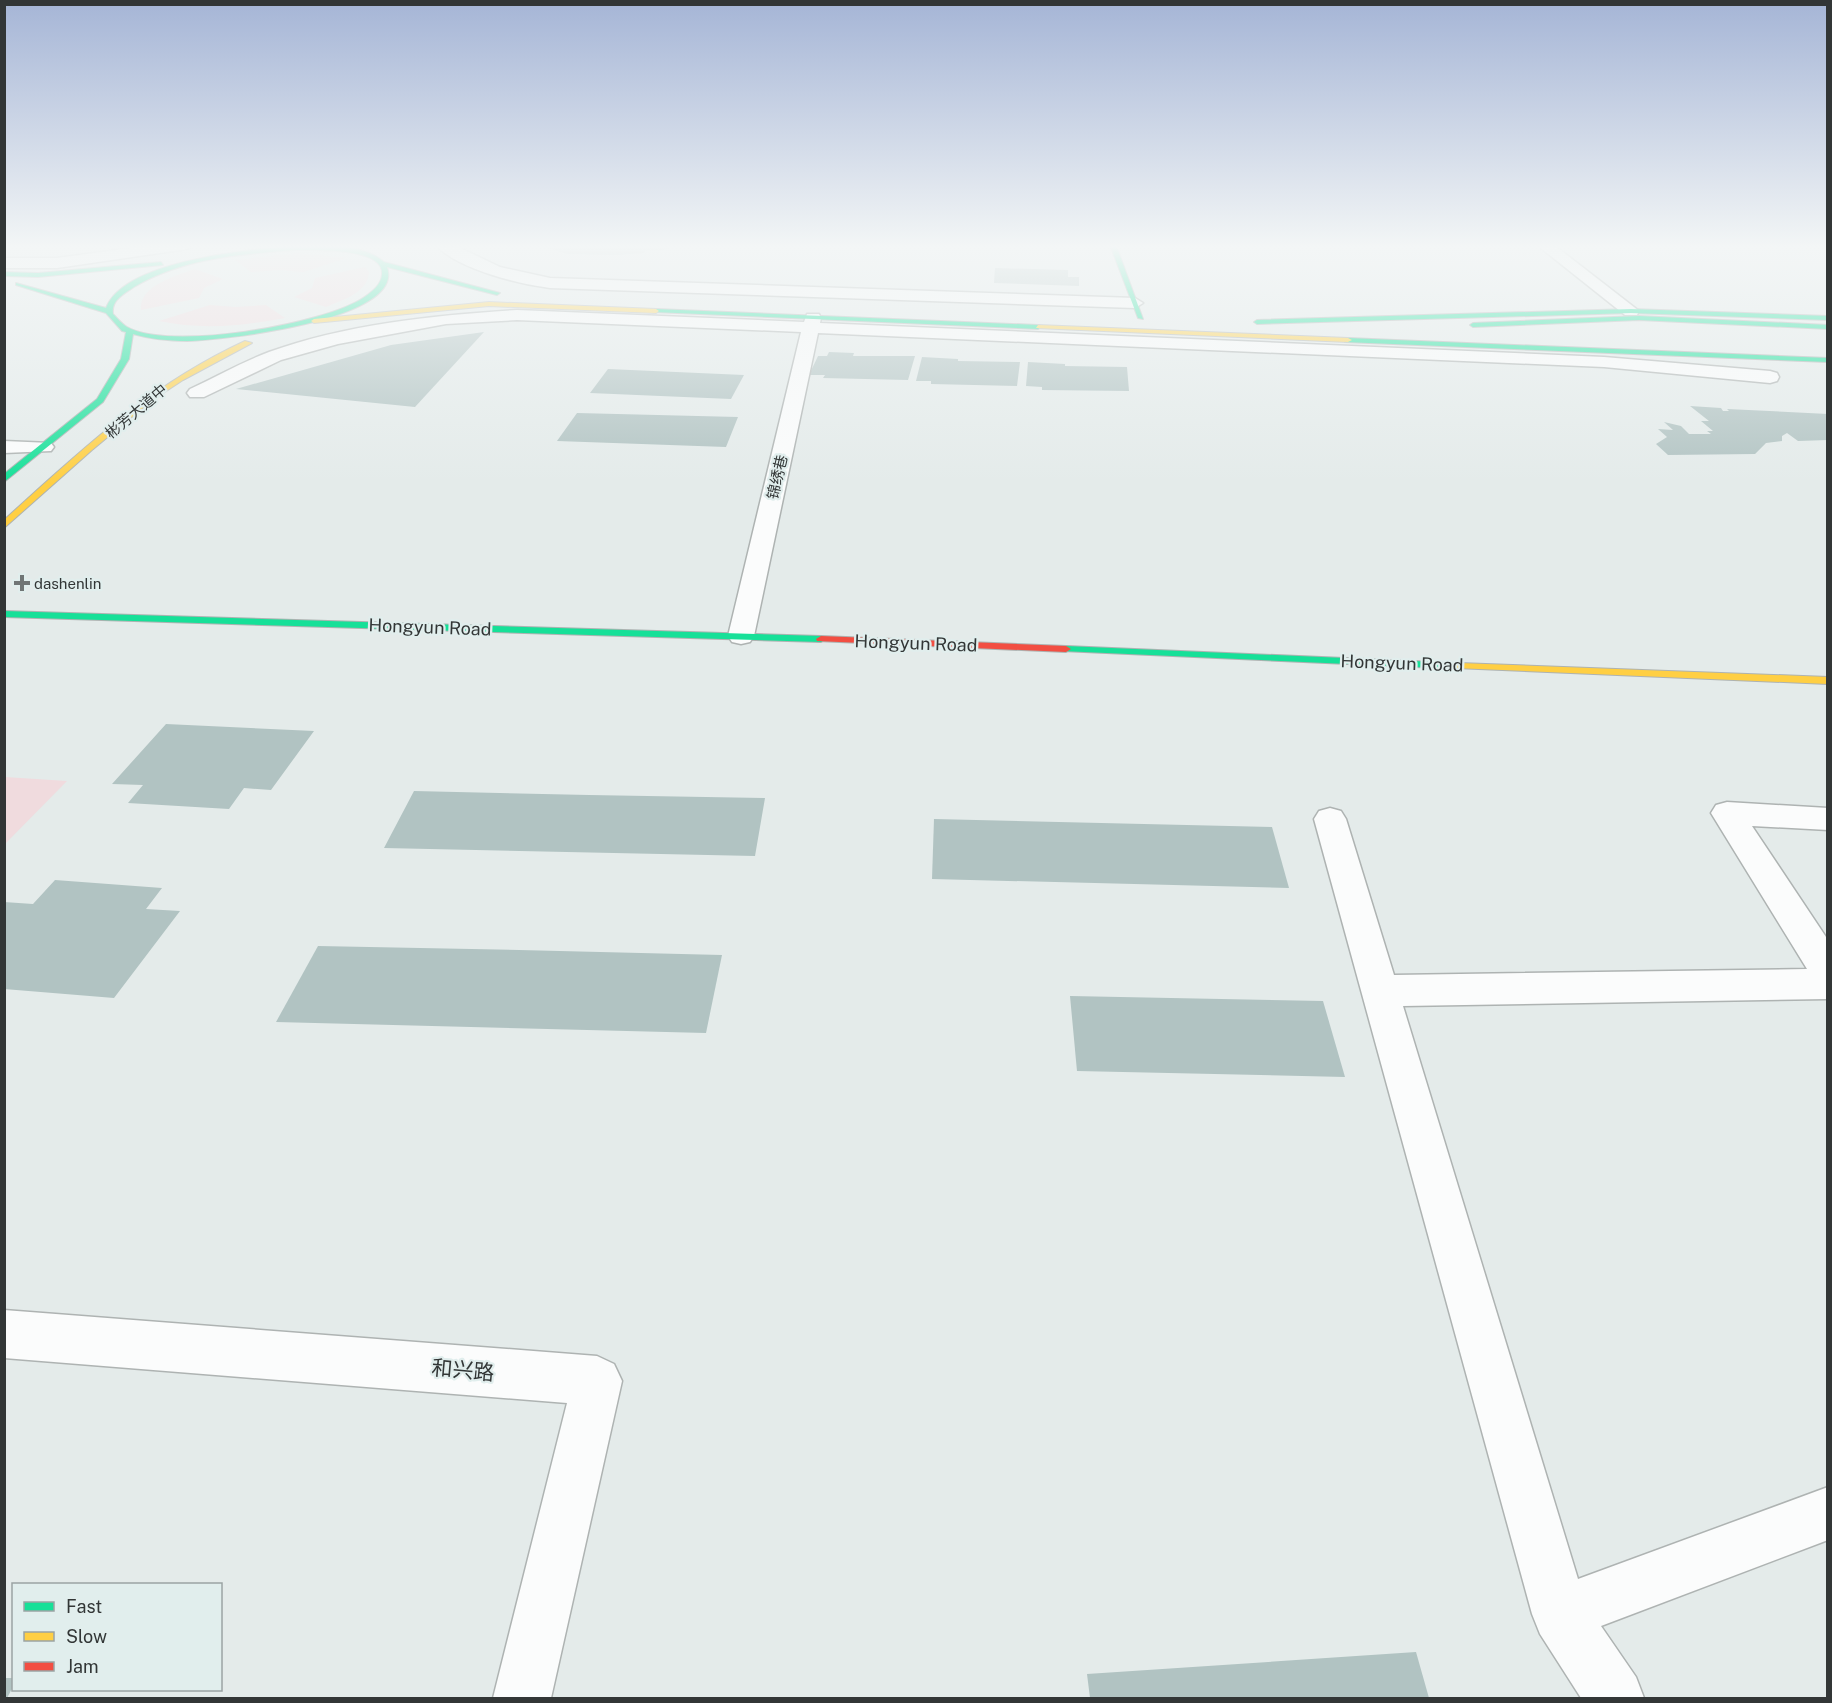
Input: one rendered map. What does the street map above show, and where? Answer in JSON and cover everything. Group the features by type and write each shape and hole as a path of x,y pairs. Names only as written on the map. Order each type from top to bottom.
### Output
{"main road":[{"path":"117,324 157,336 196,338 246,334 300,324"},
{"path":"1317,324 1827,347"},
{"path":"1402,328 1486,324"},
{"path":"1686,324 1727,330 1827,327"},
{"name":"彬芳大道中","path":"4,525 152,395 183,374 220,354 286,328"},
{"name":"彬芳大道中","path":"4,479 100,400 125,359 130,330"},
{"path":"1598,356 1745,356 1827,360"},
{"path":"1745,356 1776,377"},
{"name":"Hongyun Road","path":"4,614 741,636 1827,681"}],"street":[{"path":"197,393 274,356 336,339 416,324"},
{"name":"锦绣巷","path":"741,636 812,324"},
{"path":"847,324 1598,356 1776,377"},
{"path":"1598,356 1624,383"},
{"path":"4,447 44,447"},
{"path":"1827,819 1727,813 1827,971"},
{"path":"1330,819 1560,1614 1615,1698"},
{"path":"1380,991 1827,984"},
{"name":"和兴路","path":"4,1334 597,1381 522,1698"},
{"path":"1560,1614 1827,1514"}],"shaded area":[{"path":"182,324 238,324 222,326"},
{"path":"4,777 67,781 5,844"}],"building":[{"path":"484,332 415,407 236,389 391,345"},
{"path":"829,352 854,353 853,356 915,356 908,380 823,378 825,375 809,375 818,356 827,356"},
{"path":"922,357 958,359 958,361 1020,362 1017,386 931,384 931,381 916,381"},
{"path":"1028,362 1065,364 1065,366 1127,367 1129,391 1042,390 1042,387 1026,386"},
{"path":"608,369 744,375 731,399 590,393"},
{"path":"1690,406 1721,408 1723,411 1729,411 1727,409 1828,414 1828,440 1798,441 1787,433 1782,436 1782,441 1766,443 1755,454 1668,455 1656,444 1667,437 1658,429 1673,430 1664,422 1681,426 1689,434 1711,434 1707,431 1713,431 1701,421 1709,421"},
{"path":"577,413 738,417 726,447 557,441"},
{"path":"166,724 314,731 271,790 244,788 229,809 128,803 143,785 112,784"},
{"path":"414,791 765,798 755,856 384,848"},
{"path":"934,819 1272,827 1289,888 932,879"},
{"path":"55,880 162,888 146,909 180,911 114,998 4,989 4,902 33,904"},
{"path":"318,946 722,955 706,1033 276,1022"},
{"path":"1070,996 1323,1001 1345,1077 1077,1071"},
{"path":"1416,1652 1429,1698 1090,1698 1087,1674"},
{"path":"4,1678 12,1678 12,1689 7,1698 4,1698"}],"traffic: fast":[{"path":"120,324 125,329 152,337 186,339 226,336 295,324"},
{"path":"978,324 1038,327"},
{"path":"1473,325 1485,324"},
{"path":"1775,324 1828,327"},
{"path":"4,479 100,400 125,359 130,330"},
{"path":"1348,340 1828,360"},
{"path":"4,614 821,639"},
{"path":"1066,649 1459,666"}],"traffic: slow":[{"path":"1038,327 1348,340"},
{"path":"4,525 118,423 180,378 248,343"},
{"path":"1459,666 1828,681"}],"traffic: jam":[{"path":"821,639 1066,649"}],"place":[{"name":"dashenlin","path":"22,583"}]}
